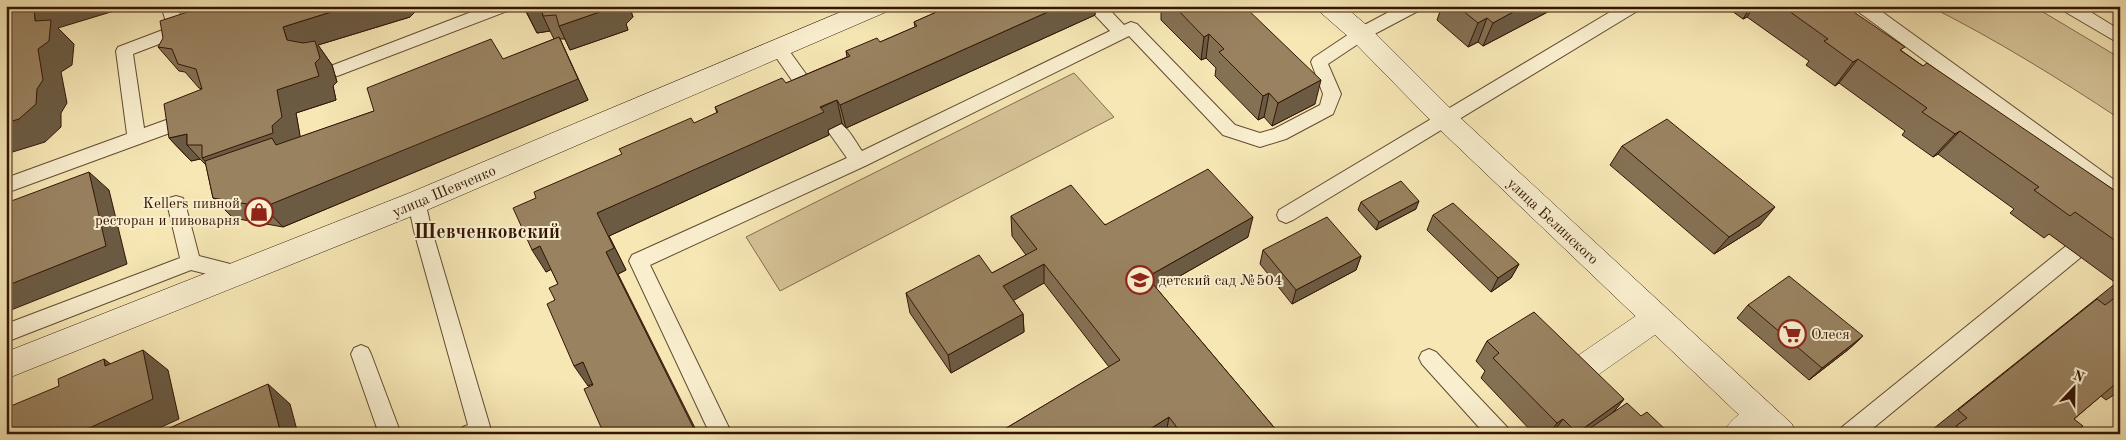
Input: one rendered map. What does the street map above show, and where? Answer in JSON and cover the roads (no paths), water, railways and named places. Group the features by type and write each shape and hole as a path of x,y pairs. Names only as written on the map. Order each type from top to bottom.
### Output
{"street":[{"name":"улица Шевченко","path":"6,366 417,202 878,6"},
{"name":"улица Белинского","path":"1328,6 1361,34 1445,119 1656,318 1760,428"},
{"path":"1584,368 1656,318"}],"lane":[{"path":"169,6 177,30"},
{"path":"334,71 504,6"},
{"path":"721,434 639,261 858,161 1130,28 1229,130 1260,140 1280,134 1327,109 1332,94 1319,62 1361,34 1414,6"},
{"path":"1286,215 1633,6"},
{"path":"1862,6 2120,194"},
{"path":"2068,6 2120,38"},
{"path":"1098,8 1121,32"},
{"path":"137,139 124,51 203,22"},
{"path":"779,49 814,97"},
{"path":"6,186 211,111"},
{"path":"834,127 858,161"},
{"path":"417,202 423,231 480,430 472,434"},
{"path":"176,203 191,262"},
{"path":"1850,434 2074,252"},
{"path":"6,333 191,262 239,274"},
{"path":"361,354 390,434"},
{"path":"1428,358 1499,434"}],"place":[{"name":"Kellers пивной ресторан и пивоварня","path":"259,212"},
{"name":"детский сад №504","path":"1140,280"},
{"name":"Олеся","path":"1792,334"}],"district":[{"name":"Шевченковский","path":"487,231"}]}
